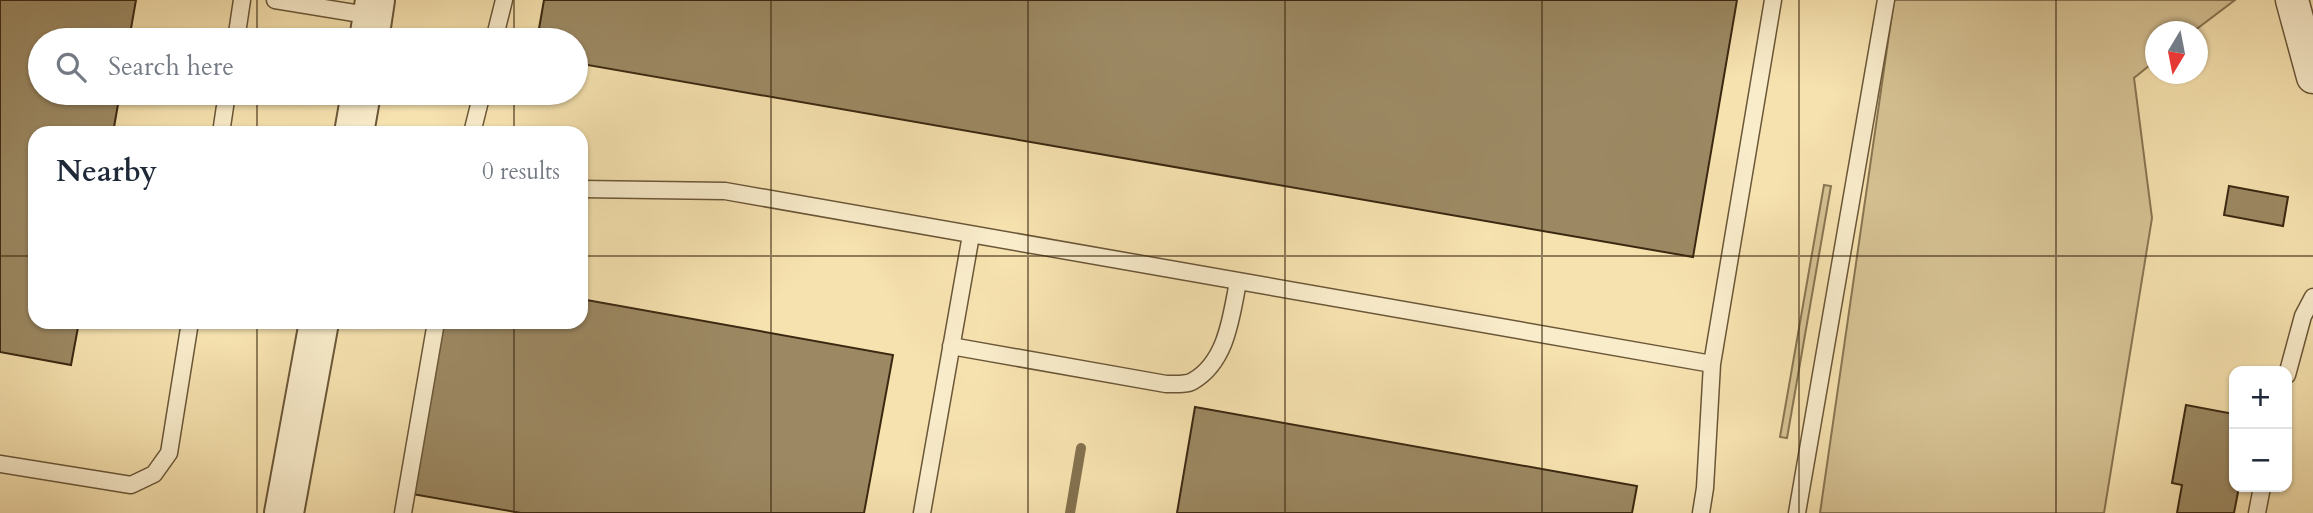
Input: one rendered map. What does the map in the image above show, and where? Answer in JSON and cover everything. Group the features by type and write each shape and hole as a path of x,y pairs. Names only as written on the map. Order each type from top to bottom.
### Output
{"street":[{"path":"2292,0 2313,77"},
{"path":"355,126 359,105"},
{"path":"284,513 319,329"}],"lane":[{"path":"238,28 242,0"},
{"path":"275,0 373,19"},
{"path":"497,28 504,0"},
{"path":"1701,513 1705,488 1712,364 1773,0"},
{"path":"1797,513 1886,0"},
{"path":"222,126 225,105"},
{"path":"474,126 479,105"},
{"path":"588,189 725,191 1712,364"},
{"path":"922,513 971,235"},
{"path":"951,346 1166,384 1191,383 1211,366 1228,334 1238,282"},
{"path":"2289,366 2303,316 2313,297"},
{"path":"0,464 131,485 154,474 169,453 189,329"},
{"path":"403,513 435,329"},
{"path":"2257,513 2261,492"}],"shaded area":[{"path":"1894,0 2235,0 2207,21 2145,21 2145,69 2134,78 2152,218 2104,513 1820,513"},
{"path":"1824,185 1831,186 1787,438 1780,437"}],"building":[{"path":"0,0 136,0 131,28 28,28 28,105 118,105 114,126 28,126 28,329 78,329 71,365 0,352"},
{"path":"544,0 1737,0 1693,257 588,65 588,28 539,28"},
{"path":"2229,186 2288,197 2283,226 2224,215"},
{"path":"588,300 893,355 864,513 521,513 412,494 442,329 588,329"},
{"path":"2186,405 2229,413 2229,492 2238,492 2234,513 2177,513 2182,485 2172,483"},
{"path":"1195,407 1637,486 1632,513 1177,513"}],"waterway":[{"path":"1070,513 1081,448"}]}
